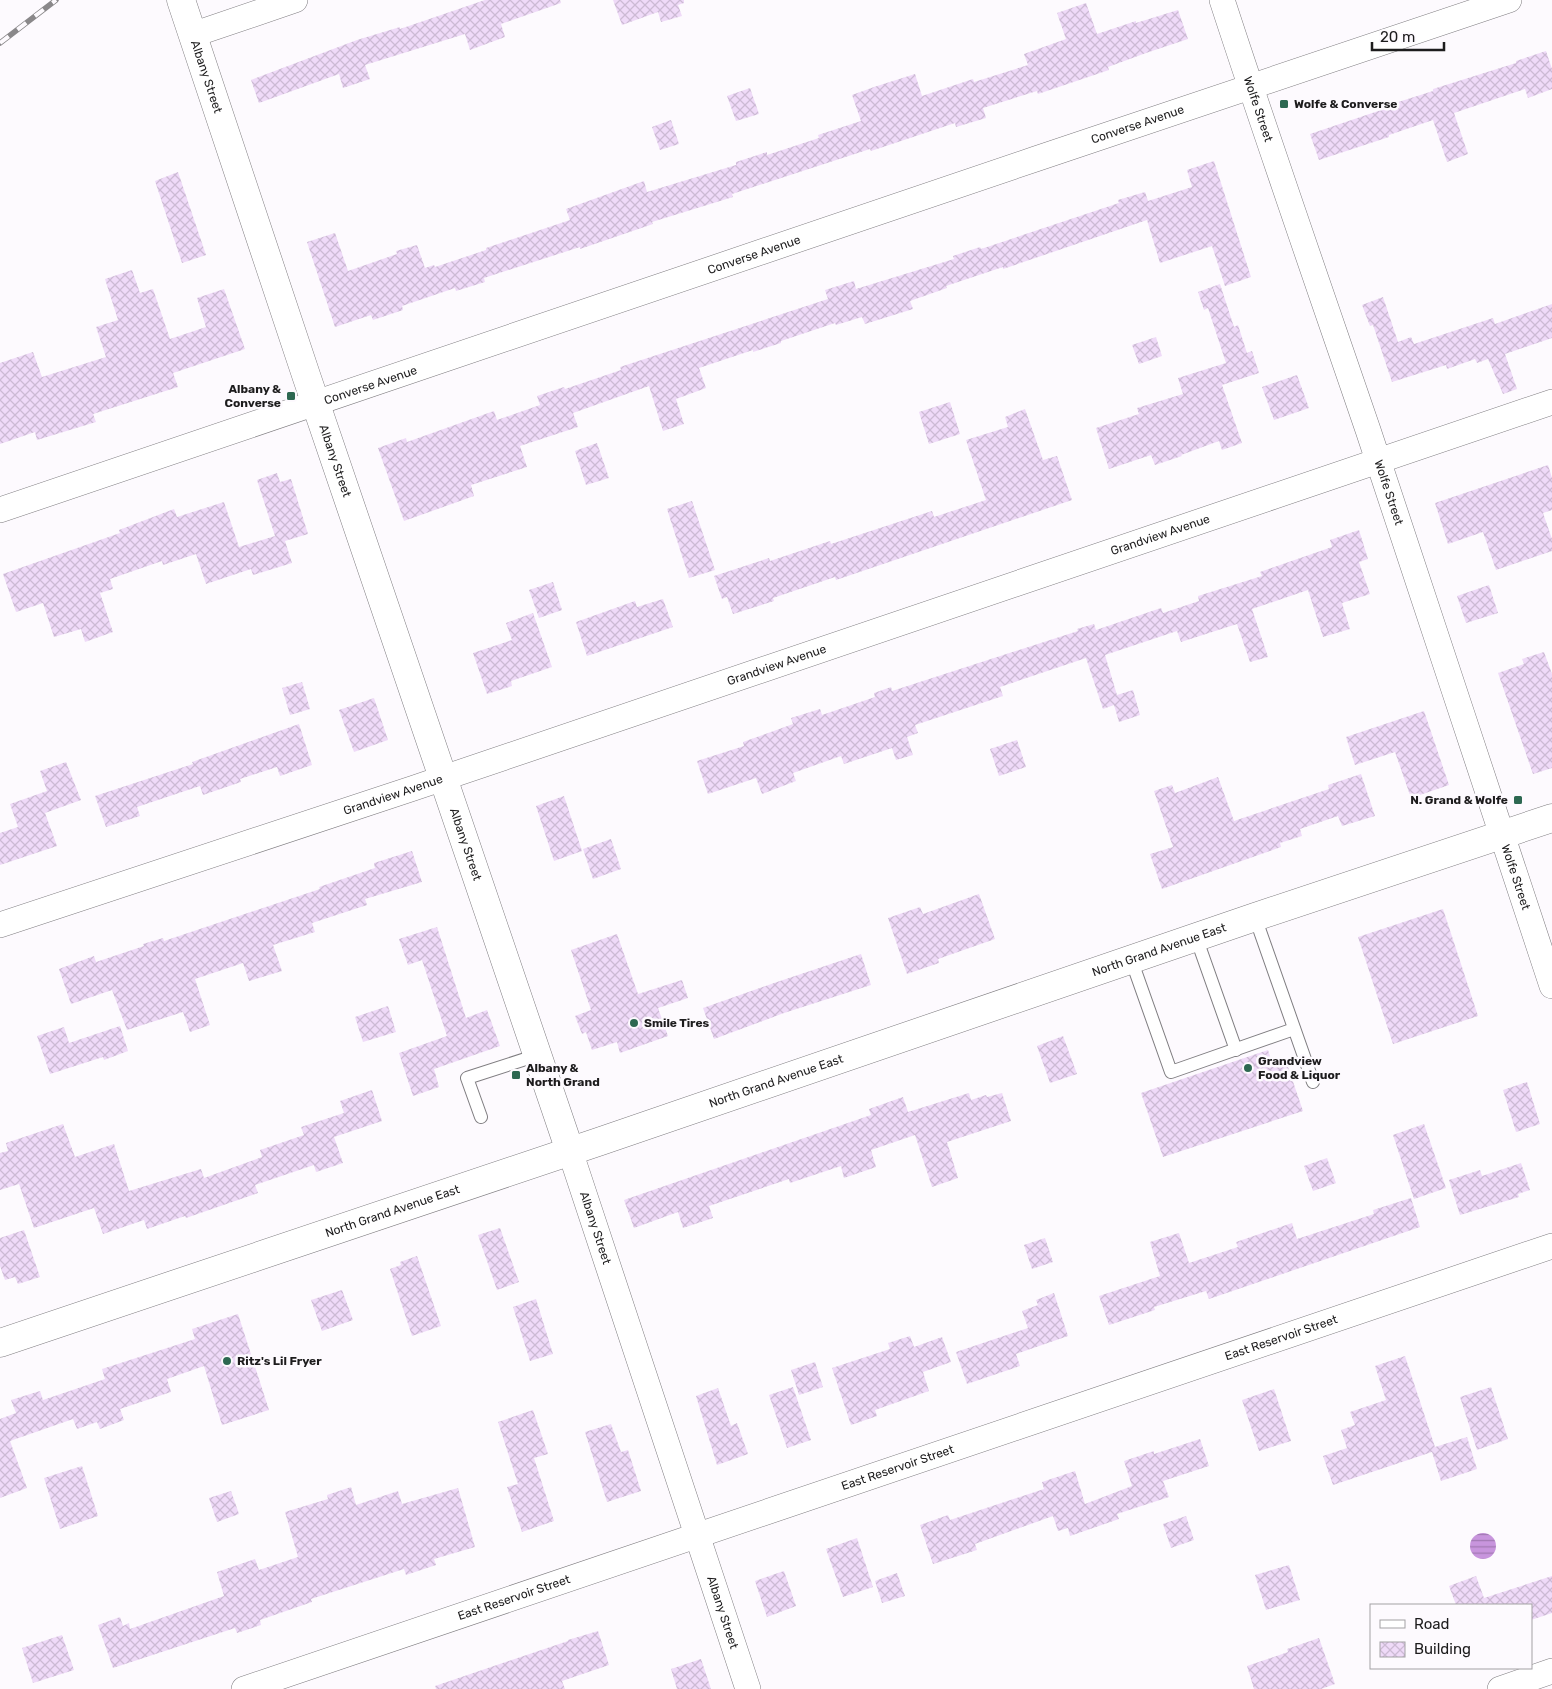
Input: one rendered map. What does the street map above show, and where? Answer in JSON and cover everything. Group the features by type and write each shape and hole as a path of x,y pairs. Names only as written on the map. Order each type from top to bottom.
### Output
{"street":[{"name":"Albany Street","path":"181,0 538,1055 748,1689"},
{"path":"192,34 295,0"},
{"name":"Wolfe Street","path":"1222,0 1378,460 1552,986"},
{"name":"Converse Avenue","path":"0,510 317,405 670,282 1509,0"},
{"name":"Grandview Avenue","path":"0,925 444,778 1552,402"},
{"name":"North Grand Avenue East","path":"0,1343 1552,818"},
{"name":"East Reservoir Street","path":"244,1689 1552,1246"},
{"path":"1500,1689 1552,1671"}],"lane":[{"path":"1255,917 1313,1082"},
{"path":"1196,937 1236,1050"},
{"path":"1131,959 1171,1072 1294,1029"},
{"path":"480,1117 467,1078 538,1055"}],"shaded area":[{"path":"1483,1533 1492,1537 1496,1546 1492,1555 1483,1559 1474,1555 1470,1546 1474,1537"}],"building":[{"path":"485,0 560,0 561,3 501,24 505,37 470,50 465,34 365,65 370,79 343,88 339,74 259,103 251,80 357,40 400,27 400,29"},
{"path":"613,0 684,0 684,3 678,5 682,16 661,22 658,12 622,25"},
{"path":"1086,3 1097,34 1178,10 1188,39 1108,67 1109,70 1038,94 1037,91 983,108 986,118 956,127 955,123 871,151 870,149 732,194 733,197 652,222 653,224 580,249 580,247 484,278 485,282 456,291 455,288 402,306 403,310 373,320 371,315 335,327 307,242 335,233 348,271 397,254 396,251 417,245 425,268 434,265 435,267 570,220 566,209 644,181 647,192 736,165 736,162 767,152 767,155 819,138 818,135 861,121 852,95 874,87 915,74 922,96 973,79 974,82 1028,65 1024,54 1066,39 1057,13"},
{"path":"1546,51 1552,69 1552,89 1528,98 1525,89 1454,113 1468,154 1447,162 1433,120 1319,160 1310,134 1393,106 1392,104 1433,91 1433,89 1516,63 1516,61"},
{"path":"750,88 759,114 736,121 727,96"},
{"path":"671,120 679,144 660,150 652,127"},
{"path":"1214,161 1251,277 1225,286 1212,246 1160,263 1147,220 1003,269 1003,267 946,286 947,288 910,301 913,309 865,324 862,317 836,325 835,323 781,341 781,343 699,368 706,388 676,399 684,424 663,431 649,386 573,413 578,427 520,446 527,467 471,485 474,496 404,521 378,448 406,438 407,442 494,411 497,420 540,405 537,396 564,387 565,389 621,370 620,367 828,299 825,290 854,281 856,289 954,259 953,256 980,247 981,249 1119,203 1118,200 1145,192 1148,201 1192,187 1187,170"},
{"path":"178,172 206,255 182,263 155,181"},
{"path":"132,270 140,293 153,289 170,339 206,327 197,298 224,289 245,349 173,373 178,387 93,414 96,422 37,440 35,432 0,444 0,363 33,352 42,377 106,357 96,327 118,320 105,279"},
{"path":"1220,284 1234,327 1238,325 1247,353 1252,351 1259,373 1222,385 1242,443 1222,450 1219,441 1155,465 1151,455 1109,469 1096,428 1139,414 1137,408 1183,394 1178,378 1226,363 1208,308 1204,310 1198,292"},
{"path":"1383,297 1398,342 1411,337 1414,344 1493,318 1495,324 1552,304 1552,338 1505,354 1517,389 1503,394 1488,359 1477,363 1475,359 1447,369 1446,365 1392,382 1373,325 1370,326 1362,305"},
{"path":"1156,337 1162,356 1139,364 1132,345"},
{"path":"1297,375 1309,408 1274,420 1262,387"},
{"path":"950,402 960,434 929,444 919,412"},
{"path":"1025,409 1043,460 1057,456 1072,500 836,580 835,577 773,598 774,601 733,614 727,597 722,599 714,576 769,558 770,561 830,541 831,544 932,511 934,517 986,500 966,440 1008,427 1005,417"},
{"path":"597,443 609,478 586,485 575,451"},
{"path":"1548,465 1552,478 1552,510 1543,513 1552,539 1552,551 1496,570 1483,532 1448,544 1435,503"},
{"path":"277,473 280,482 291,479 308,534 285,541 292,563 253,575 251,569 206,584 196,554 163,565 162,561 110,579 113,589 100,593 113,632 85,642 81,629 54,637 43,603 16,612 3,574 120,533 119,530 174,509 177,517 224,502 239,547 275,536 257,480"},
{"path":"692,501 715,570 689,578 667,509"},
{"path":"1359,530 1368,559 1359,562 1370,594 1342,603 1350,629 1323,637 1308,590 1252,609 1268,657 1250,662 1237,624 1181,642 1177,631 1105,655 1117,695 1133,690 1140,715 1119,722 1114,705 1103,709 1086,658 1000,687 1003,696 915,725 918,733 907,737 913,755 896,760 892,748 844,764 841,756 793,773 796,781 762,794 756,778 708,794 697,761 744,746 743,742 793,724 791,718 820,709 822,715 875,697 874,693 891,687 892,691 1078,631 1077,629 1094,624 1096,630 1161,608 1163,613 1199,601 1198,596 1262,576 1260,572 1332,547 1330,540"},
{"path":"553,582 562,610 539,618 529,590"},
{"path":"1489,585 1498,613 1466,623 1457,596"},
{"path":"663,599 673,627 587,656 576,622 635,601 637,607"},
{"path":"533,613 552,667 511,681 512,686 487,694 473,653 512,640 506,623"},
{"path":"1544,652 1552,674 1552,768 1533,774 1498,673 1524,664 1522,659"},
{"path":"302,682 310,709 290,715 282,688"},
{"path":"374,698 388,740 354,752 339,710"},
{"path":"1424,711 1449,785 1411,798 1395,752 1355,765 1346,737"},
{"path":"299,724 312,765 280,776 277,767 240,779 241,782 203,795 200,786 137,807 140,816 106,827 95,796 193,764 192,762"},
{"path":"1017,740 1026,767 999,776 990,749"},
{"path":"66,762 81,800 45,813 57,846 0,865 0,833 18,827 10,804 47,791 40,771"},
{"path":"1361,774 1375,816 1342,826 1338,816 1300,829 1302,836 1280,843 1281,847 1162,889 1150,854 1173,847 1154,791 1172,785 1175,793 1218,777 1234,821 1329,789 1328,785"},
{"path":"564,796 582,851 554,861 536,806"},
{"path":"611,839 621,869 593,879 583,849"},
{"path":"412,851 422,882 365,899 367,905 312,923 315,932 273,945 282,971 249,981 243,963 195,979 210,1025 190,1032 183,1012 127,1030 112,990 71,1004 59,969 94,956 96,962 144,946 143,944 163,938 164,941 320,889 319,887 375,868 374,863"},
{"path":"979,894 995,939 938,959 939,963 907,974 888,918 920,907 923,914"},
{"path":"1443,909 1478,1016 1393,1044 1358,937"},
{"path":"437,927 466,1018 487,1010 500,1046 434,1069 439,1087 413,1096 399,1053 447,1036 422,960 408,965 399,939"},
{"path":"617,934 638,994 682,980 688,998 658,1008 668,1036 620,1053 617,1042 592,1050 586,1032 582,1034 575,1016 591,1010 571,950"},
{"path":"861,954 871,985 784,1013 714,1039 703,1008"},
{"path":"388,1006 396,1032 363,1042 355,1017"},
{"path":"120,1026 128,1051 104,1060 103,1057 50,1074 37,1036 64,1027 69,1043"},
{"path":"1063,1036 1077,1074 1050,1083 1037,1046"},
{"path":"1268,1050 1273,1066 1286,1061 1303,1111 1163,1157 1141,1093"},
{"path":"1527,1082 1540,1124 1516,1132 1503,1090"},
{"path":"372,1090 382,1121 334,1137 343,1163 316,1172 314,1165 255,1185 258,1193 186,1218 185,1216 147,1229 144,1220 103,1234 94,1208 34,1228 19,1184 0,1190 0,1153 8,1151 6,1143 63,1124 75,1157 114,1144 129,1191 201,1169 204,1178 262,1157 260,1150 304,1135 301,1127 344,1113 340,1101"},
{"path":"969,1093 971,1100 986,1095 987,1097 1002,1093 1011,1121 947,1142 958,1178 932,1187 915,1135 871,1150 876,1167 844,1178 841,1166 790,1183 789,1179 709,1206 713,1218 683,1228 678,1212 634,1228 624,1200 871,1115 869,1109 903,1097 908,1112"},
{"path":"1424,1124 1446,1188 1414,1199 1393,1135"},
{"path":"1327,1158 1336,1183 1313,1191 1304,1166"},
{"path":"1521,1163 1530,1190 1518,1194 1519,1197 1460,1215 1449,1180 1480,1170 1482,1176"},
{"path":"1411,1198 1420,1227 1209,1299 1206,1291 1154,1307 1155,1310 1109,1325 1099,1296 1160,1276 1150,1242 1179,1233 1189,1263 1238,1247 1236,1242 1292,1223 1297,1239 1374,1214 1373,1210"},
{"path":"500,1228 519,1282 497,1290 478,1235"},
{"path":"24,1230 40,1277 18,1284 15,1277 5,1280 0,1266 0,1238"},
{"path":"1045,1238 1053,1262 1032,1269 1024,1245"},
{"path":"417,1256 441,1326 412,1336 390,1269 401,1265 400,1262"},
{"path":"342,1290 353,1320 322,1331 311,1300"},
{"path":"1054,1293 1068,1336 1016,1354 1020,1366 967,1384 956,1352 1028,1328 1022,1311 1038,1305 1036,1300"},
{"path":"536,1299 553,1354 530,1361 513,1307"},
{"path":"238,1314 269,1410 222,1425 204,1366 167,1379 171,1392 120,1409 124,1420 100,1429 97,1422 77,1429 73,1419 10,1441 27,1488 0,1498 0,1419 16,1413 11,1400 40,1391 43,1400 105,1379 102,1369 195,1339 192,1329"},
{"path":"910,1336 914,1347 942,1337 951,1362 923,1372 929,1391 875,1410 877,1416 851,1425 832,1368 890,1349 888,1343"},
{"path":"1405,1356 1435,1447 1467,1437 1477,1469 1441,1481 1432,1452 1333,1485 1323,1456 1347,1448 1341,1430 1355,1425 1350,1412 1386,1400 1375,1366"},
{"path":"815,1362 823,1387 799,1395 791,1370"},
{"path":"793,1387 811,1440 787,1448 769,1395"},
{"path":"1491,1387 1508,1439 1477,1450 1460,1397"},
{"path":"718,1388 731,1426 737,1423 748,1454 717,1465 696,1396"},
{"path":"1274,1389 1291,1441 1259,1451 1242,1400"},
{"path":"533,1410 548,1454 534,1458 554,1521 522,1532 507,1487 518,1484 498,1422"},
{"path":"611,1424 621,1452 628,1450 641,1491 607,1502 585,1432"},
{"path":"1200,1439 1209,1466 1163,1481 1169,1497 1117,1514 1119,1519 1070,1536 1068,1528 1058,1531 1053,1516 975,1544 977,1550 933,1564 920,1525 948,1515 950,1520 1044,1489 1042,1482 1075,1471 1085,1504 1132,1486 1124,1461 1154,1451 1154,1454"},
{"path":"82,1466 98,1516 60,1529 44,1478"},
{"path":"351,1487 356,1505 398,1491 402,1504 458,1488 475,1547 434,1559 436,1565 406,1575 404,1569 311,1599 312,1602 260,1620 261,1625 237,1633 235,1628 113,1668 98,1625 120,1617 123,1626 129,1623 130,1629 224,1596 217,1572 255,1559 259,1570 298,1557 285,1512 328,1499 327,1495"},
{"path":"231,1491 239,1514 217,1522 209,1498"},
{"path":"1186,1516 1194,1540 1171,1548 1163,1524"},
{"path":"857,1538 873,1587 843,1597 826,1549"},
{"path":"1289,1565 1300,1600 1266,1610 1255,1575"},
{"path":"784,1571 796,1606 767,1617 755,1581"},
{"path":"897,1573 905,1596 882,1603 875,1581"},
{"path":"1476,1576 1484,1598 1552,1576 1552,1613 1532,1620 1532,1604 1456,1604 1449,1586"},
{"path":"598,1631 609,1665 562,1681 565,1689 436,1689 435,1686"},
{"path":"62,1635 74,1670 33,1683 22,1648"},
{"path":"1319,1638 1335,1684 1321,1689 1254,1689 1247,1666 1288,1652 1287,1649"},
{"path":"701,1659 711,1689 677,1689 671,1669"}],"railway":[{"path":"0,43 56,0"}],"place":[{"name":"Wolfe & Converse","path":"1284,104"},
{"name":"Albany & Converse","path":"291,396"},
{"name":"N. Grand & Wolfe","path":"1518,800"},
{"name":"Smile Tires","path":"634,1023"},
{"name":"Grandview Food & Liquor","path":"1248,1068"},
{"name":"Albany & North Grand","path":"516,1075"},
{"name":"Ritz's Lil Fryer","path":"227,1361"}]}
